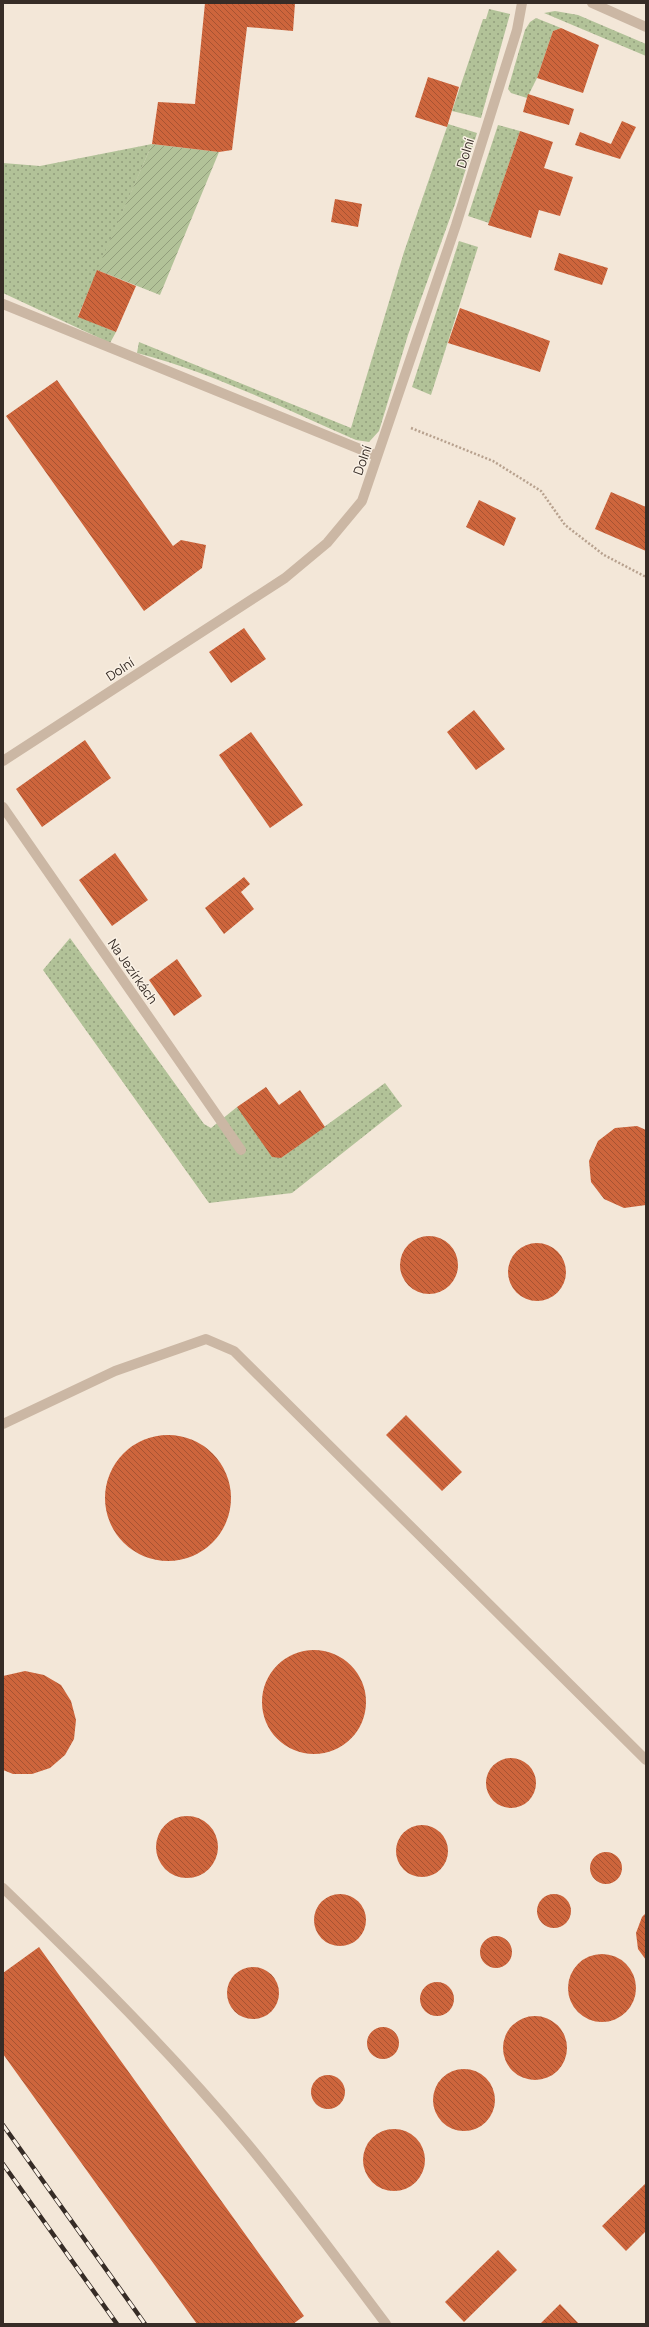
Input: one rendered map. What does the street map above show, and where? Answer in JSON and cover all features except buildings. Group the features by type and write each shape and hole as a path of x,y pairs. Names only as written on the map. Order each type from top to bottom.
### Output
{"street":[{"name":"Dolní","path":"3,761 285,578 327,542 362,501 456,225 517,30 522,3"},
{"path":"592,3 646,27"},
{"path":"3,304 377,456"},
{"name":"Na Jezírkách","path":"3,807 242,1150"},
{"path":"3,1424 115,1372 206,1339 234,1351 646,1760"},
{"path":"3,1888 80,1962 246,2141 386,2324"}],"path":[{"path":"390,419 493,461 541,491 565,525 604,555 646,577"}],"green space":[{"path":"489,9 510,14 481,118 452,111 483,19 486,19"},
{"path":"555,11 578,15 646,44 646,56 544,13"},
{"path":"536,18 561,28 553,31 537,78 527,98 511,93 508,89 525,30 530,22"},
{"path":"448,124 477,133 455,204 408,335 379,431 369,442 356,440 220,381 165,361 137,353 139,342 351,428 404,252"},
{"path":"498,125 520,131 489,223 468,216"},
{"path":"152,144 78,316 116,332 110,343 3,293 3,163 40,166"},
{"path":"152,144 219,152 160,295 97,270"},
{"path":"459,241 478,247 431,395 412,387"},
{"path":"70,938 204,1124 211,1128 237,1107 281,1158 385,1083 402,1106 292,1193 209,1203 43,970"}],"railway":[{"path":"3,2125 145,2324"},
{"path":"3,2164 117,2324"}]}
